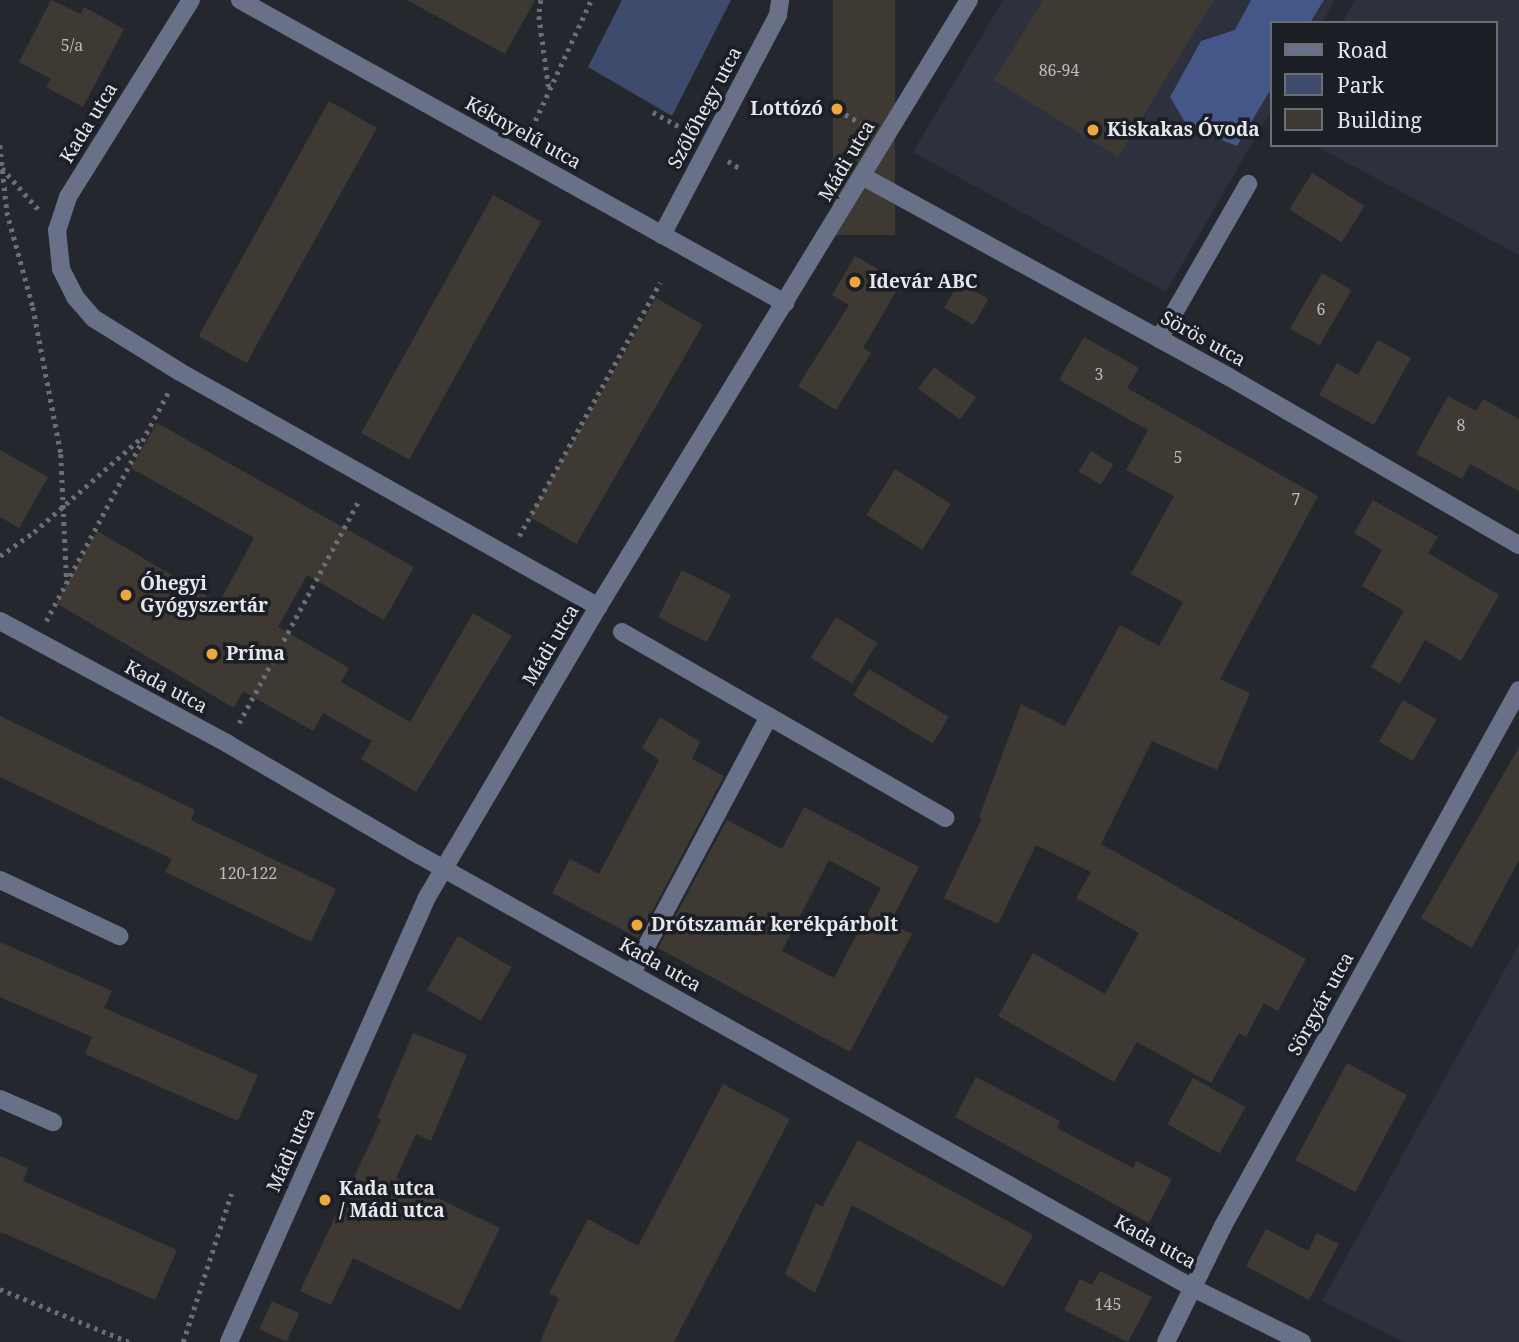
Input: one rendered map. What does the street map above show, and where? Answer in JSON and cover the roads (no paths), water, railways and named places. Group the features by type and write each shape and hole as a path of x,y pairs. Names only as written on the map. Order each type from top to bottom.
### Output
{"street":[{"name":"Kada utca","path":"191,0 68,197 57,230 61,270 75,297 93,318 180,373 598,607"},
{"name":"Kéknyelű utca","path":"240,0 785,303"},
{"name":"Szőlőhegy utca","path":"662,235 778,15 780,0"},
{"name":"Mádi utca","path":"229,1342 426,899 598,607 970,0"},
{"name":"Sörös utca","path":"862,176 1160,339 1519,545"},
{"path":"1160,339 1248,184"},
{"name":"Kada utca","path":"0,621 228,744 443,869 1191,1286 1302,1342"},
{"path":"622,632 945,818"},
{"name":"Sörgyár utca","path":"1167,1342 1191,1286 1519,690"},
{"path":"632,973 769,716"},
{"path":"0,880 119,936"},
{"path":"0,1099 53,1122"}],"place":[{"name":"Lottózó","path":"837,109"},
{"name":"Kiskakas Óvoda","path":"1093,130"},
{"name":"Idevár ABC","path":"855,282"},
{"name":"Óhegyi Gyógyszertár","path":"126,595"},
{"name":"Príma","path":"212,654"},
{"name":"Drótszamár kerékpárbolt","path":"637,925"},
{"name":"Kada utca / Mádi utca","path":"325,1200"}]}
